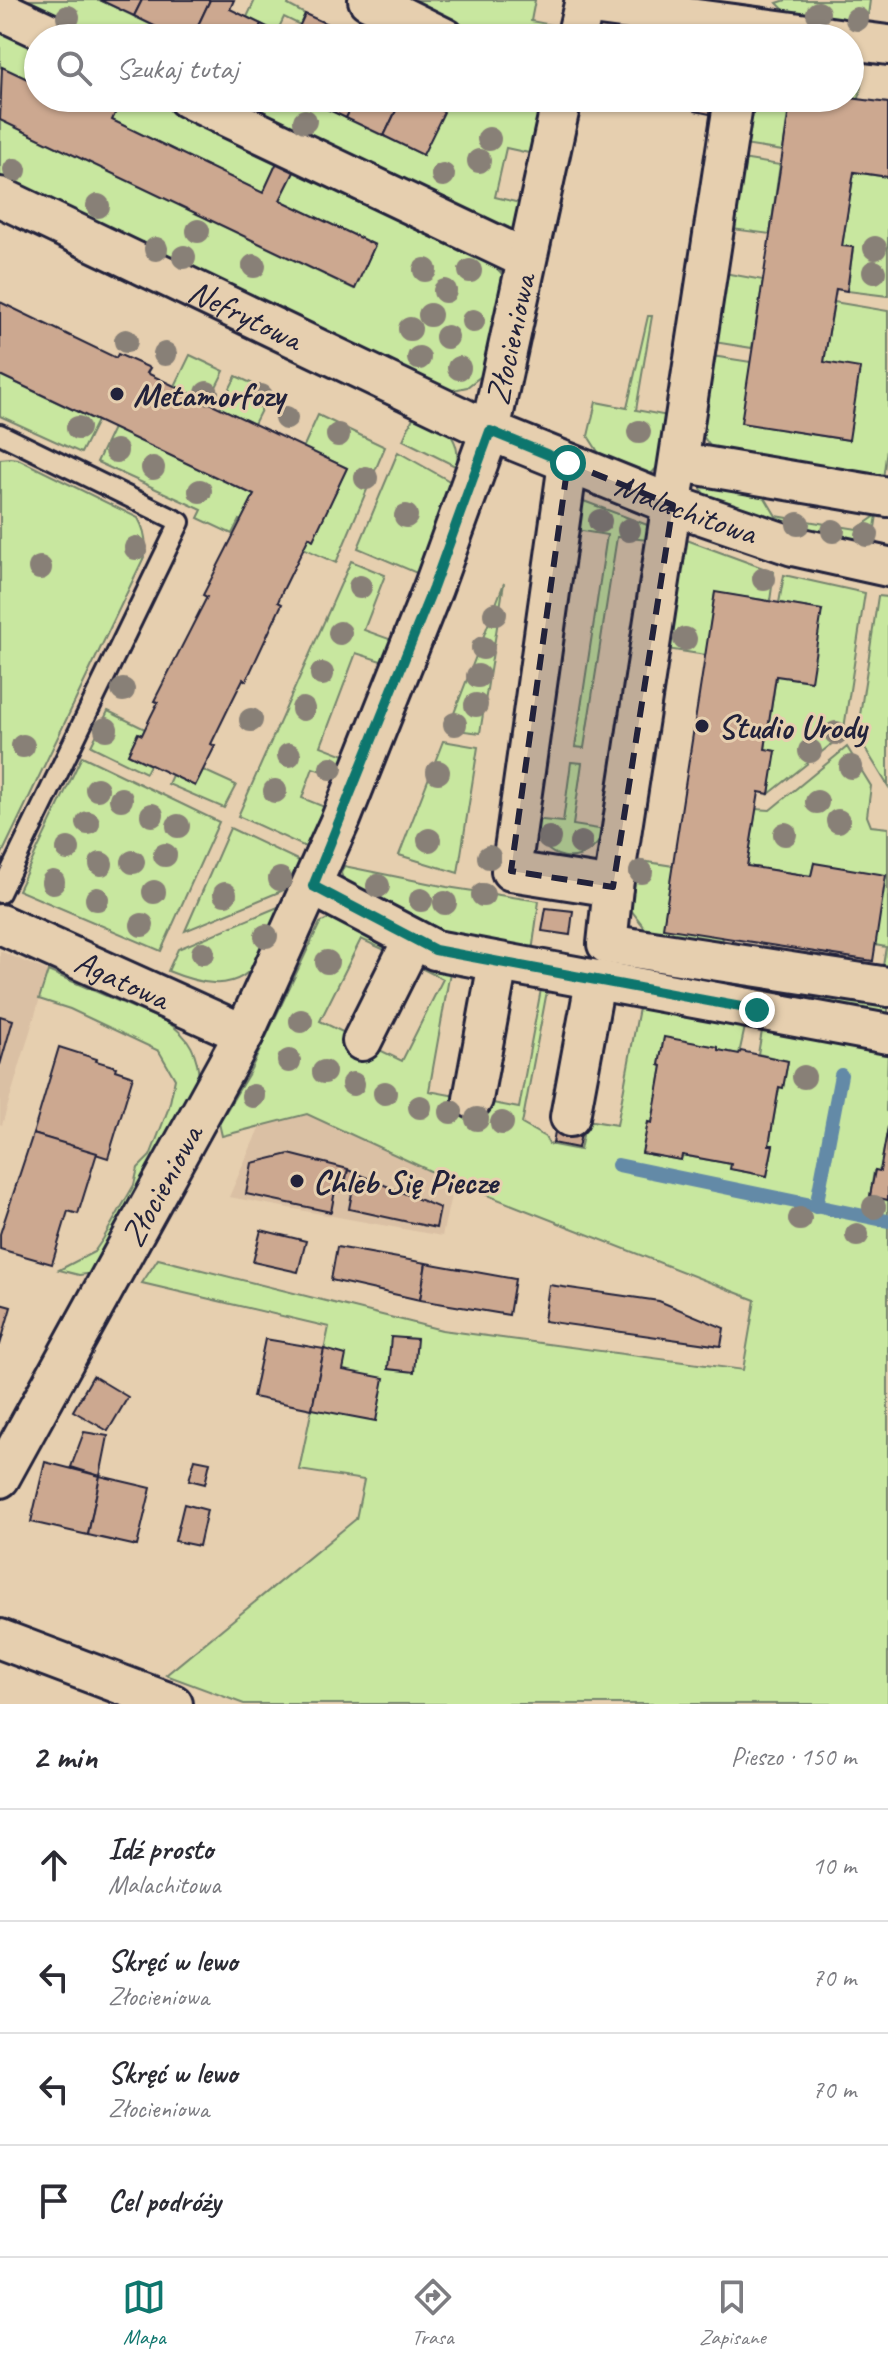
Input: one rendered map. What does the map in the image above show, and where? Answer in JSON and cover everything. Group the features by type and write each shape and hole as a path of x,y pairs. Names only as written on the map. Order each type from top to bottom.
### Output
{"street":[{"path":"368,0 417,24"},
{"path":"0,10 30,24"},
{"path":"582,14 746,20 766,24"},
{"path":"864,42 888,45"},
{"path":"216,112 526,259"},
{"name":"Złocieniowa","path":"0,1478 244,1034 313,886 433,588 490,431 559,112"},
{"path":"732,112 613,887 607,944 888,987"},
{"name":"Nefrytowa","path":"0,197 490,431"},
{"name":"Malachitowa","path":"490,431 673,505 793,546 888,567"},
{"path":"680,462 888,497"},
{"path":"568,463 511,871 613,887"},
{"path":"313,886 435,950 888,1034"},
{"name":"Agatowa","path":"0,924 244,1034"},
{"path":"362,1041 413,939"},
{"path":"473,1099 498,963"},
{"path":"570,1117 595,982"},
{"path":"0,1639 173,1704"}],"lane":[{"path":"0,434 180,522 0,893"}],"highlighted area":[{"path":"568,463 673,505 613,887 511,871"}],"shaded area":[{"path":"0,951 48,971 2,1125 0,1124"},
{"path":"307,1114 454,1182 442,1236 229,1197 260,1126"}],"green space":[{"path":"10,0 100,0 150,24 60,24"},
{"path":"255,0 290,0 288,5 305,14 300,24 284,17 281,24 261,24 247,17"},
{"path":"391,0 535,0 531,21 546,24 441,24"},
{"path":"786,0 870,0 867,24 785,11 777,3"},
{"path":"366,16 383,24 362,24"},
{"path":"0,26 24,37 24,78 0,67"},
{"path":"116,112 184,112 279,158 263,193 112,120"},
{"path":"244,112 333,112 423,155 425,112 536,112 539,117 529,153 506,148 495,197 524,204 518,231 498,232"},
{"path":"749,112 788,112 783,151 744,145"},
{"path":"0,120 354,289 375,245 280,200 297,166 486,257 507,279 485,373 467,387 449,391 0,179"},
{"path":"742,159 780,165 770,234 732,229"},
{"path":"854,172 888,177 888,296 847,291 853,248 842,246"},
{"path":"724,273 763,280 752,348 714,342"},
{"path":"834,302 888,311 888,441 883,479 715,453 700,432 712,356 751,362 742,423 849,440 824,362"},
{"path":"648,316 652,316 636,410 668,416 661,463 650,475 602,458 588,436 596,402 627,408"},
{"path":"190,355 224,371 208,403 175,386"},
{"path":"0,375 97,421 81,453 0,416"},
{"path":"236,376 270,392 254,424 220,408"},
{"path":"415,413 442,427 453,438 457,467 403,440"},
{"path":"318,415 385,447 336,563 303,548 309,537 313,539 347,468 303,448"},
{"path":"113,428 254,495 232,534 198,518 202,510 97,462"},
{"path":"398,452 453,483 419,574 358,548"},
{"path":"0,459 18,459 138,518 146,545 145,555 0,858"},
{"path":"700,486 764,496 776,516 857,529 877,515 872,547 805,533 706,499"},
{"path":"581,500 650,526 649,540 617,537 584,748 575,747 607,535 576,530"},
{"path":"684,539 774,572 770,601 715,593 706,655 667,649"},
{"path":"351,561 385,575 364,630 392,640 384,662 356,653 321,746 347,756 339,777 313,768 302,798 327,808 312,850 238,816"},
{"path":"784,575 865,593 843,735 769,794 775,751 765,749 776,676 822,610 779,603"},
{"path":"504,583 480,733 448,729"},
{"path":"878,596 888,597 888,786 857,735"},
{"path":"108,711 145,729 142,735 138,733 128,754 150,765 146,773 91,746"},
{"path":"443,741 478,747 458,873 399,855"},
{"path":"847,747 871,786 867,816 871,826 888,828 888,973 882,972 886,947 875,945 814,863 811,876 747,866 756,809 770,810"},
{"path":"82,756 219,822 161,951 18,890"},
{"path":"571,762 582,763 573,825 605,830 597,844 587,852 576,857 564,857 543,845 532,819 563,822"},
{"path":"203,770 236,785 224,808 168,784 172,775 195,786"},
{"path":"230,828 306,864 296,885 185,931"},
{"path":"635,860 673,866 723,937 721,947 651,936 628,906"},
{"path":"344,866 447,887 539,901 532,952 436,934 343,879 341,873"},
{"path":"290,902 259,961 234,981 217,983 195,980 168,971 178,949"},
{"path":"333,916 388,948 385,950 361,939 320,1021 402,1061 443,979 419,967 421,964 450,972 429,1091 519,1108 541,989 547,991 522,1124 545,1137 549,1144 580,1150 586,1120 617,1125 639,1008 745,1027 739,1054 718,1050 718,1047 664,1038 652,1123 648,1122 643,1153 681,1160 682,1155 731,1164 731,1169 767,1176 779,1087 783,1087 788,1061 758,1054 762,1031 888,1053 888,1127 880,1171 874,1171 870,1196 888,1200 888,1704 244,1704 166,1675 356,1519 364,1480 299,1470 329,1327 142,1283 158,1259 442,1330 743,1370 755,1300 454,1182 307,1114 222,1136 219,1123 249,1073 320,923"},
{"path":"586,962 888,1007 888,1017"},
{"path":"48,971 167,1022 187,1040 194,1054 199,1080 94,1273 79,1275 59,1270 94,1252 103,1239 134,1185 138,1168 150,1156 169,1107 175,1079 159,1051 70,1009 39,999"}],"building":[{"path":"100,0 142,0 134,16"},
{"path":"142,0 210,0 199,24 150,24 134,16"},
{"path":"210,0 234,0 230,9 261,24 199,24"},
{"path":"305,14 325,23 324,24 300,24"},
{"path":"2,67 24,77 24,112 116,112 112,120 263,193 279,158 297,166 280,200 375,245 355,289 0,120"},
{"path":"864,100 888,103 888,177 854,172 842,246 853,247 847,291 836,289 824,362 860,368 849,440 741,423 789,112 864,112"},
{"path":"333,112 349,112 346,118"},
{"path":"349,112 395,112 384,136 346,118"},
{"path":"395,112 444,112 423,155 384,136"},
{"path":"0,302 116,358 118,354 150,368 147,373 347,468 313,540 309,537 282,592 278,602 282,604 246,681 243,679 211,744 215,746 195,786 128,754 138,733 142,735 158,702 154,701 207,597 203,595 254,495 0,375"},
{"path":"715,592 822,610 811,681 776,676 765,749 776,751 769,794 759,792 747,866 811,876 814,863 886,875 873,961 663,928"},
{"path":"546,908 573,911 570,935 542,931"},
{"path":"0,1016 13,1020 0,1065"},
{"path":"664,1037 718,1047 718,1050 739,1054 741,1051 788,1061 783,1088 779,1087 767,1176 730,1169 731,1164 682,1155 681,1160 642,1153 648,1122 652,1123"},
{"path":"59,1047 97,1059 133,1076 108,1158 33,1134"},
{"path":"557,1120 583,1125 578,1148 553,1143"},
{"path":"888,1127 888,1200 870,1196 875,1170 880,1171"},
{"path":"33,1134 97,1153 78,1214 68,1211 52,1264 0,1249 0,1234"},
{"name":"Chleb Się Piecze","path":"289,1154 348,1169 343,1191 335,1191 331,1212 246,1194 252,1163"},
{"path":"348,1170 440,1208 436,1228 349,1209 352,1193 343,1191"},
{"path":"261,1230 306,1241 298,1272 253,1262"},
{"path":"337,1247 426,1263 420,1300 331,1280"},
{"path":"426,1263 515,1279 509,1315 420,1300"},
{"path":"549,1285 659,1301 724,1328 721,1346 544,1321"},
{"path":"0,1304 11,1307 0,1345"},
{"path":"391,1337 417,1339 414,1372 388,1369"},
{"path":"265,1339 324,1349 312,1409 253,1397"},
{"path":"324,1349 346,1355 343,1370 384,1378 376,1421 312,1409"},
{"path":"93,1376 128,1397 108,1431 73,1411"},
{"path":"84,1432 108,1436 100,1476 71,1467"},
{"path":"195,1459 210,1462 205,1484 189,1480"},
{"path":"45,1462 100,1476 88,1535 31,1522"},
{"path":"100,1476 151,1488 137,1546 88,1535"},
{"path":"184,1504 207,1510 199,1546 175,1541"}],"waterway":[{"path":"816,1207 841,1075"},
{"path":"618,1165 888,1221"}],"place":[{"name":"Metamorfozy","path":"117,394"},
{"name":"Studio Urody","path":"702,726"},
{"name":"Chleb Się Piecze","path":"297,1181"}],"route":[{"path":"568,463 490,431 433,588 313,886 435,950 757,1010"}]}
